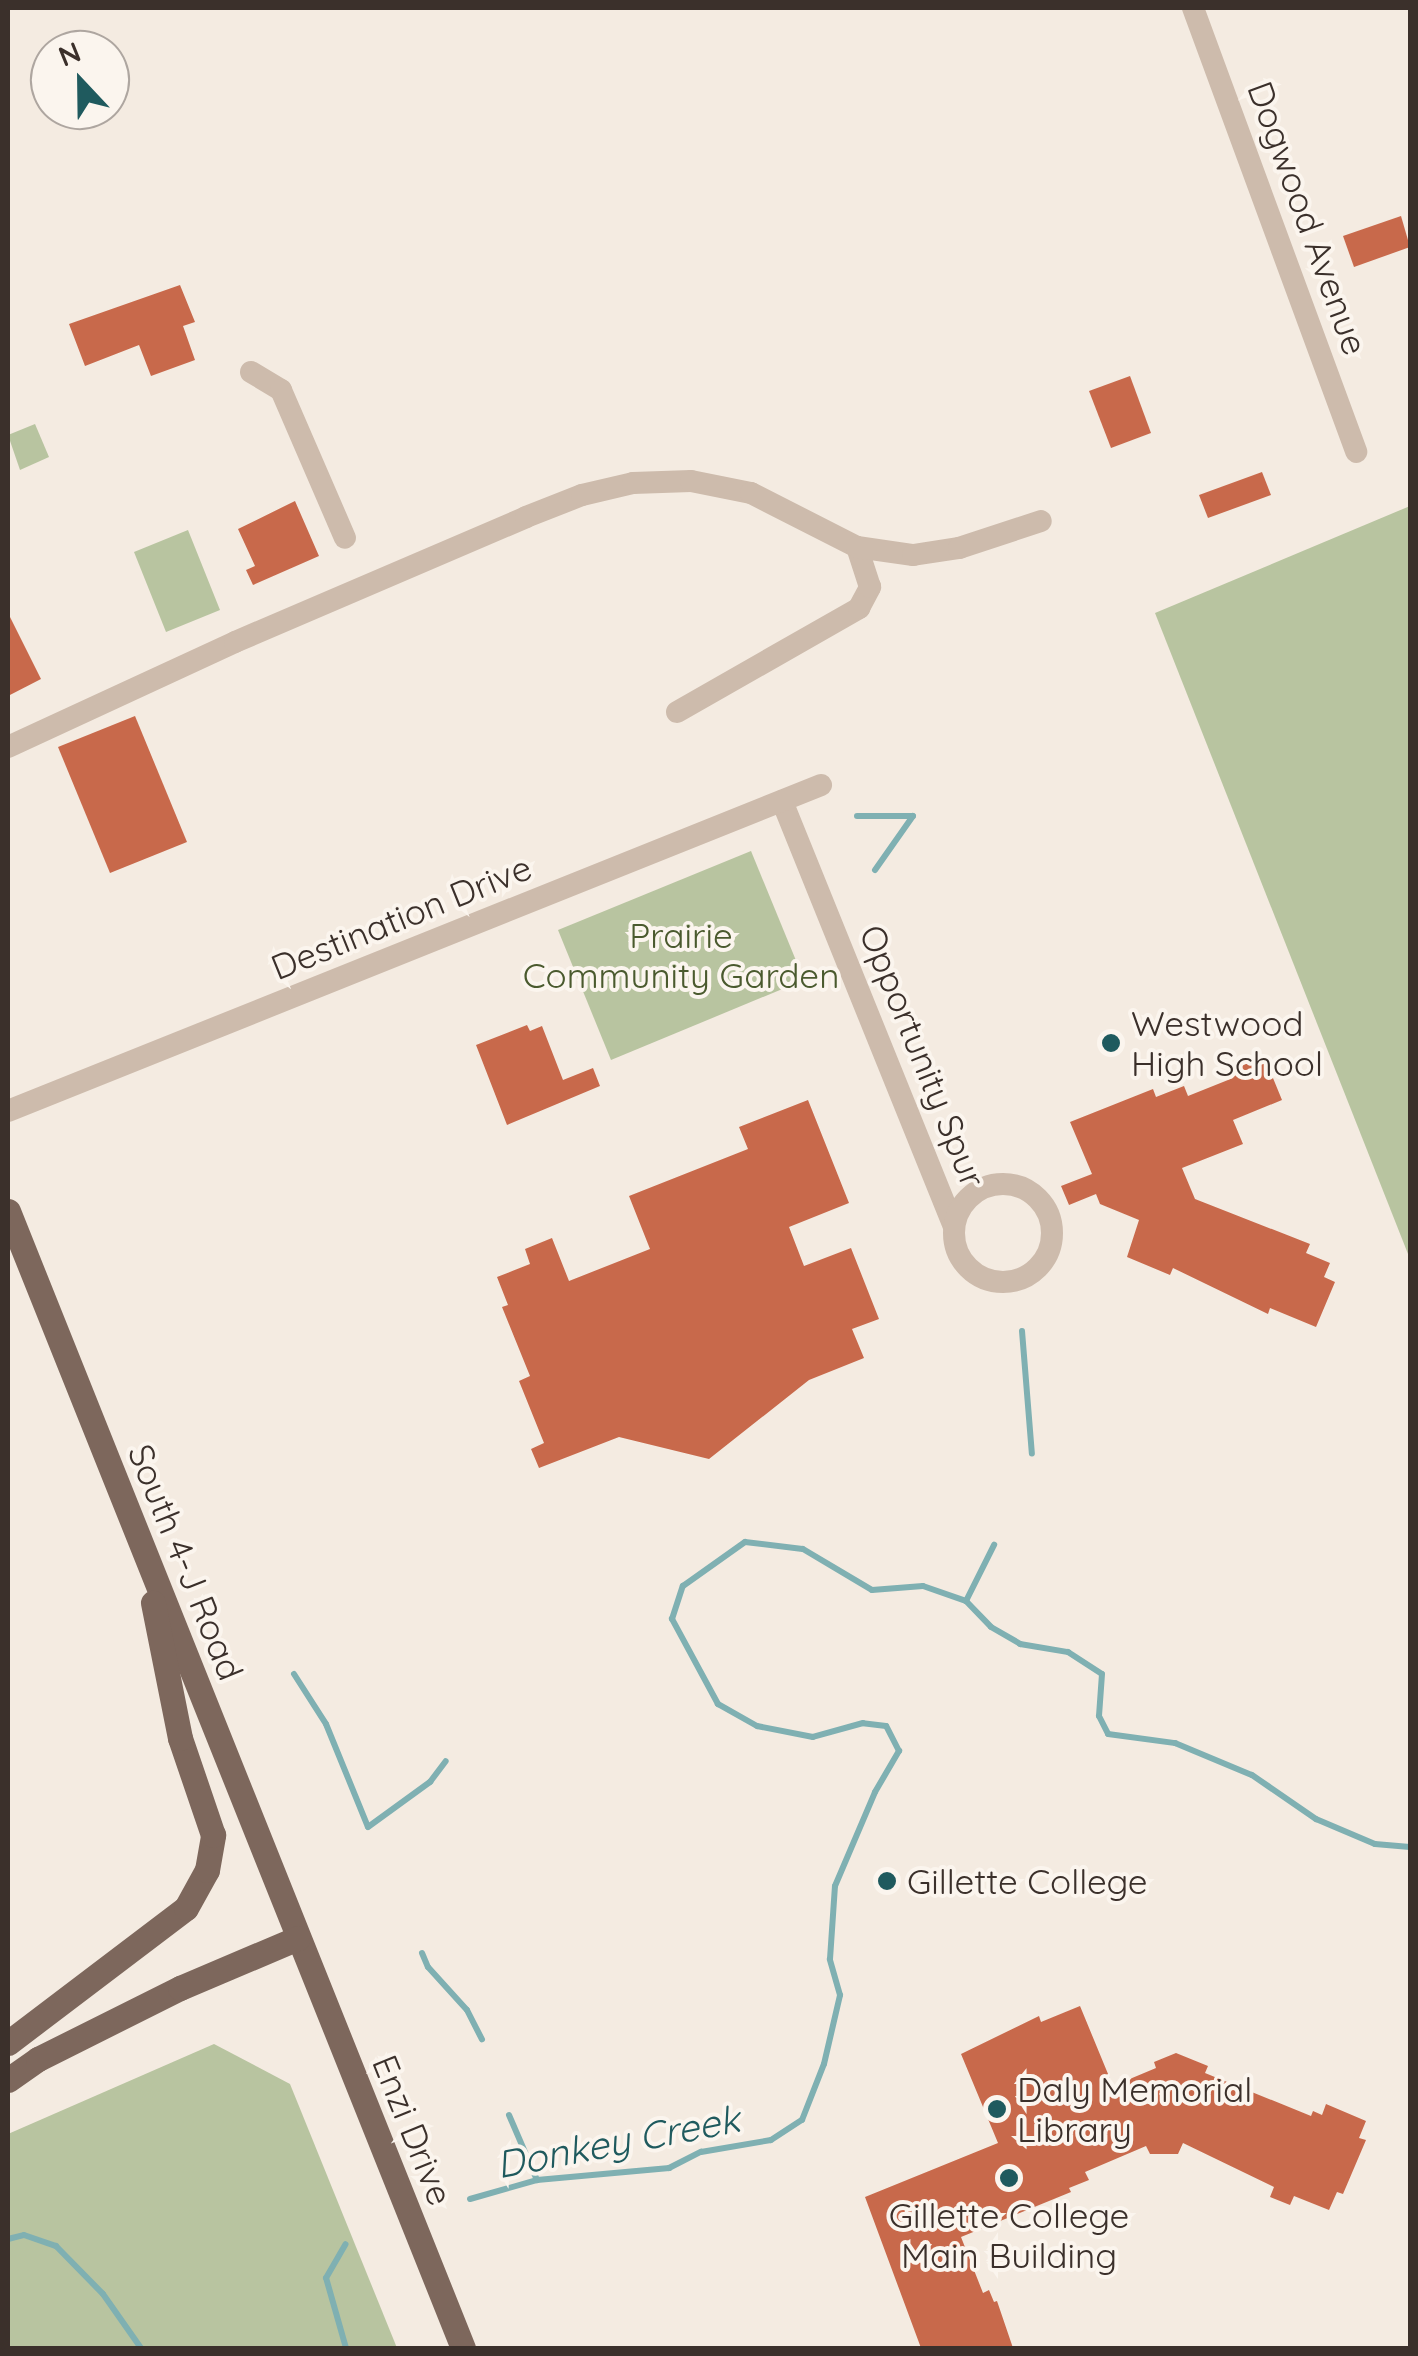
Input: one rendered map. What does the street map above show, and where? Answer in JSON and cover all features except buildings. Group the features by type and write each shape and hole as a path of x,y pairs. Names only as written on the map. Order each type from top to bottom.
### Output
{"main road":[{"name":"South 4-J Road","path":"8,1211 298,1938"},
{"path":"8,2043 186,1908 207,1870 213,1835 180,1738 140,1540"},
{"path":"8,2080 38,2059 180,1988 298,1938"},
{"name":"Enzi Drive","path":"298,1938 463,2348"}],"street":[{"name":"Dogwood Avenue","path":"1193,8 1356,452"},
{"path":"251,372 281,390 345,538"},
{"path":"8,747 235,642 582,495 633,483 706,484 750,493 857,547 913,555 959,548 1042,521"},
{"path":"677,712 859,608 870,588 857,547"},
{"name":"Destination Drive","path":"8,1111 821,785"},
{"name":"Opportunity Spur","path":"782,801 954,1227 960,1258 970,1270 998,1282 1029,1276 1042,1265 1053,1236 1044,1204 1032,1192 1000,1184 969,1197 954,1227"}],"green space":[{"path":"35,424 49,457 20,470 8,435"},
{"path":"1410,506 1410,1259 1155,613"},
{"path":"188,530 220,610 166,632 134,552"},
{"name":"Prairie Community Garden","path":"751,851 804,980 611,1060 558,930"},
{"path":"214,2044 290,2084 397,2348 8,2348 8,2134"}],"waterway":[{"path":"857,816 913,816"},
{"path":"875,870 913,816"},
{"path":"1022,1331 1032,1454"},
{"name":"Donkey Creek","path":"470,2199 537,2180 669,2168 701,2152 771,2140 802,2120 824,2064 840,1995 830,1959 835,1886 875,1792 899,1751 886,1726 863,1723 813,1737 757,1726 718,1704 672,1619 683,1586 745,1542 803,1549 872,1590 923,1586 966,1601 991,1627 1020,1644 1068,1652 1102,1674 1099,1716 1108,1734 1175,1743 1252,1775 1316,1819 1375,1844 1410,1847"},
{"path":"966,1601 994,1545"},
{"path":"294,1674 326,1724 368,1827 430,1782 446,1761"},
{"path":"422,1953 428,1967 467,2010 482,2039"},
{"path":"509,2115 537,2180"},
{"name":"Donkey Creek","path":"8,2239 24,2235 56,2246 103,2294 141,2348"},
{"name":"Donkey Creek","path":"346,2244 326,2278 346,2348"}],"place":[{"name":"Westwood High School","path":"1111,1043"},
{"name":"Gillette College","path":"887,1881"},
{"name":"Daly Memorial Library","path":"997,2109"},
{"name":"Gillette College Main Building","path":"1009,2178"}]}
